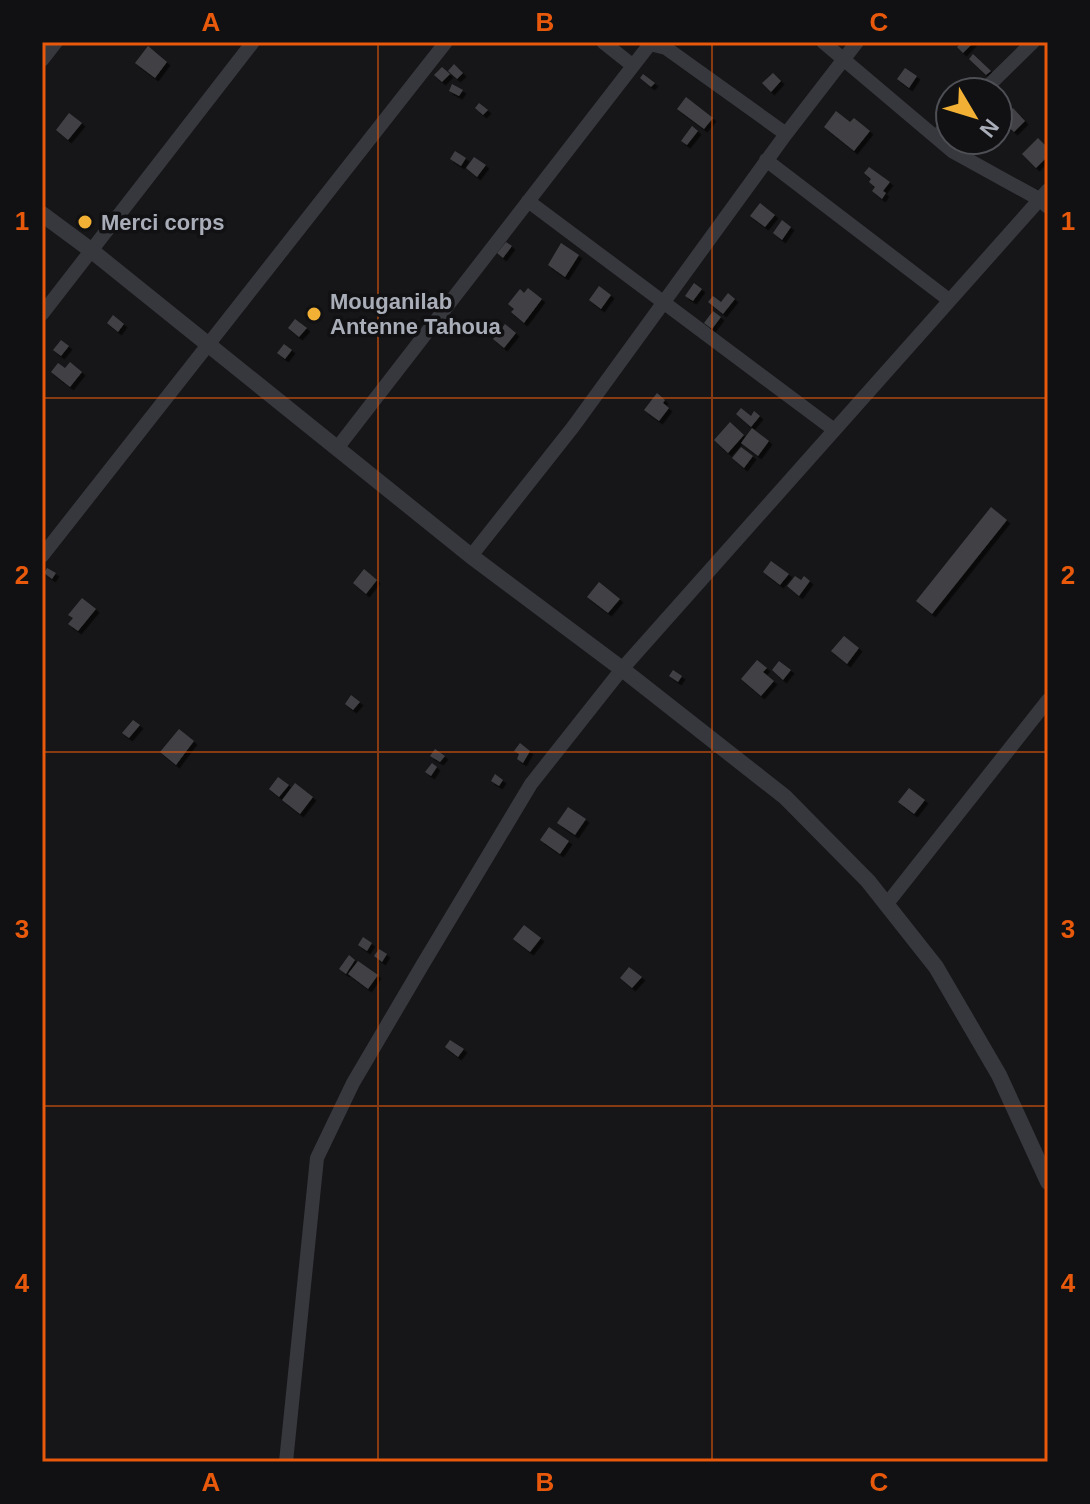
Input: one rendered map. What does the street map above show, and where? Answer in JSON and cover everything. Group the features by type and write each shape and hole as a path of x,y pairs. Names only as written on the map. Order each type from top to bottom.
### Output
{"street":[{"path":"42,60 56,42"},
{"path":"42,314 253,42"},
{"path":"42,556 446,42"},
{"path":"603,42 632,65"},
{"path":"823,42 934,135"},
{"path":"471,556 573,427 766,160 857,42"},
{"path":"998,76 1033,42"},
{"path":"338,447 650,44 666,48 786,134"},
{"path":"286,1462 289,1405 317,1158 353,1083 531,784 622,669 949,300 1045,199 962,156"},
{"path":"766,160 949,300"},
{"path":"528,201 833,429"},
{"path":"42,214 471,556 785,797 868,881 936,967 999,1075 1048,1182"},
{"path":"886,905 1048,700"}],"building":[{"path":"962,42 974,42 963,53 957,47"},
{"path":"148,46 167,62 155,78 135,63"},
{"path":"973,54 991,71 986,75 969,59"},
{"path":"454,64 463,73 457,79 448,71"},
{"path":"442,67 450,74 442,82 434,75"},
{"path":"905,68 917,76 909,88 897,79"},
{"path":"773,73 781,81 771,92 762,83"},
{"path":"643,74 655,83 651,87 640,78"},
{"path":"452,84 463,90 459,96 449,91"},
{"path":"686,97 713,118 704,129 677,109"},
{"path":"479,103 488,110 483,115 475,108"},
{"path":"1014,109 1025,121 1014,132"},
{"path":"836,111 850,122 854,118 870,131 854,151 824,127"},
{"path":"69,113 82,123 68,140 56,130"},
{"path":"692,126 698,131 687,145 681,141"},
{"path":"1038,138 1048,148 1048,156 1036,168 1022,154"},
{"path":"455,151 466,158 461,166 450,159"},
{"path":"474,157 486,165 477,177 466,168"},
{"path":"869,167 890,182 883,191 886,193 882,199 872,191 875,187 864,173"},
{"path":"760,203 775,215 765,227 750,216"},
{"path":"782,220 791,227 782,240 773,233"},
{"path":"506,242 512,246 503,258 497,253"},
{"path":"561,243 579,255 565,277 548,265"},
{"path":"694,283 702,289 693,301 685,296"},
{"path":"599,286 611,295 601,309 589,300"},
{"path":"528,288 542,299 524,323 511,312 514,309 508,304 520,289 524,293"},
{"path":"728,293 735,299 723,314 708,302 713,296 721,302"},
{"path":"713,311 721,317 712,329 704,323"},
{"path":"113,315 124,324 118,332 107,323"},
{"path":"295,319 307,328 299,337 288,328"},
{"path":"505,324 516,333 504,348 493,339"},
{"path":"61,340 69,346 61,356 53,350"},
{"path":"284,344 292,350 285,359 277,353"},
{"path":"70,362 82,372 70,387 51,372 58,363 65,368"},
{"path":"657,393 669,408 659,421 644,410"},
{"path":"741,408 751,416 754,411 760,416 751,427 736,414"},
{"path":"730,422 744,435 728,453 714,440"},
{"path":"752,428 769,441 758,456 741,443"},
{"path":"741,447 753,456 744,468 732,458"},
{"path":"991,507 1007,520 932,614 916,601"},
{"path":"771,561 789,574 780,585 763,572"},
{"path":"47,568 56,573 52,579 44,573"},
{"path":"364,569 377,580 366,594 353,583"},
{"path":"795,576 801,580 804,576 810,581 799,596 787,586"},
{"path":"599,582 620,599 608,613 587,597"},
{"path":"82,598 96,609 78,631 68,624 73,618 68,615"},
{"path":"844,636 859,648 847,664 831,651"},
{"path":"757,660 767,668 763,672 774,681 761,696 741,679"},
{"path":"779,661 791,670 783,680 772,670"},
{"path":"673,670 682,676 678,682 669,676"},
{"path":"351,695 360,702 353,710 345,704"},
{"path":"133,720 140,725 129,738 122,733"},
{"path":"179,729 194,741 176,765 160,752"},
{"path":"520,743 530,751 523,763 514,751"},
{"path":"435,749 445,756 440,762 430,756"},
{"path":"432,763 437,767 431,776 425,772"},
{"path":"495,774 503,780 499,786 491,781"},
{"path":"278,777 289,785 279,797 269,789"},
{"path":"295,783 313,797 300,814 282,800"},
{"path":"909,788 925,800 914,814 898,802"},
{"path":"568,807 586,819 575,835 557,823"},
{"path":"549,827 569,841 560,854 540,840"},
{"path":"524,925 541,938 530,952 513,939"},
{"path":"363,937 372,943 367,951 358,945"},
{"path":"379,949 387,954 382,962 374,956"},
{"path":"349,955 355,960 346,974 339,969"},
{"path":"358,961 378,975 368,989 348,974"},
{"path":"629,967 642,977 632,988 620,978"},
{"path":"450,1040 464,1049 458,1057 445,1047"}],"place":[{"name":"Merci corps","path":"85,222"},
{"name":"Mouganilab Antenne Tahoua","path":"314,314"}]}
